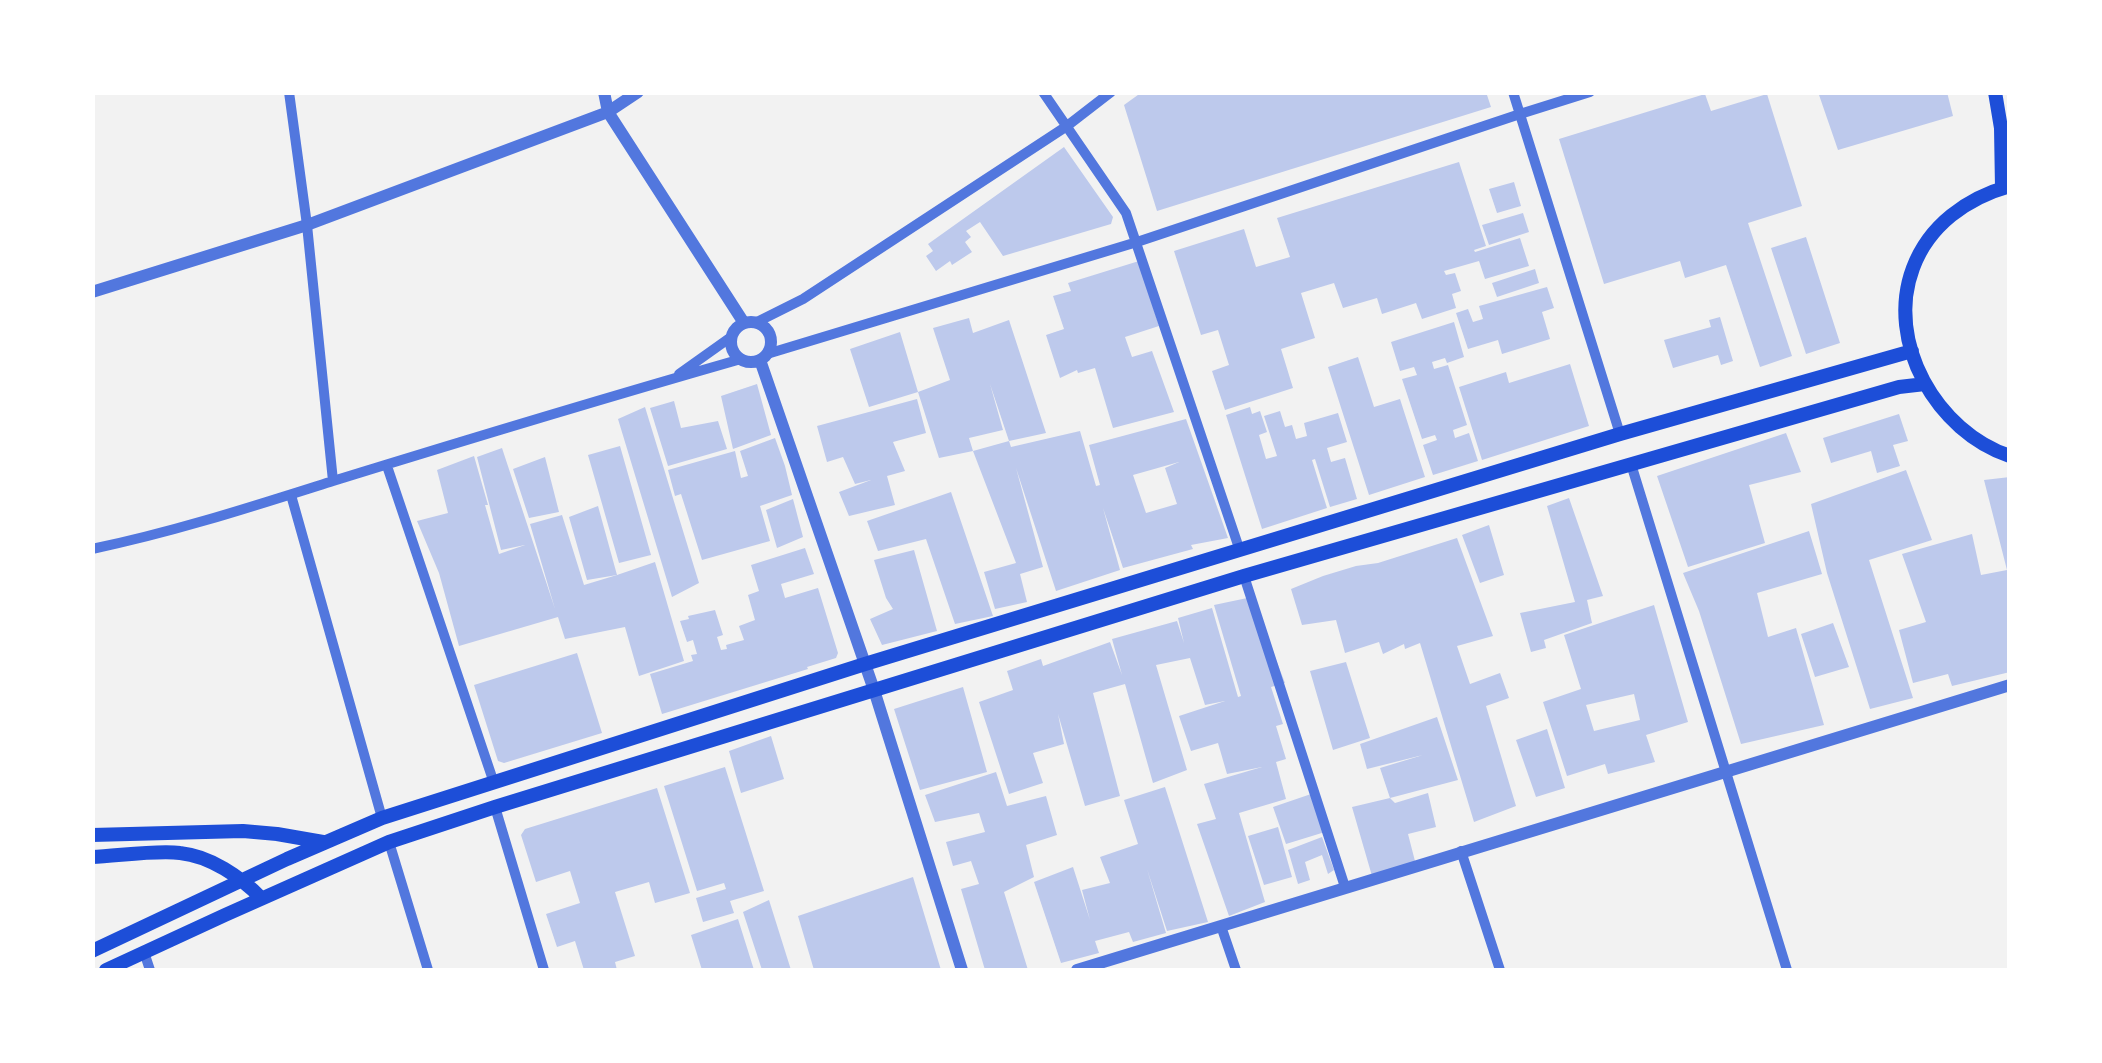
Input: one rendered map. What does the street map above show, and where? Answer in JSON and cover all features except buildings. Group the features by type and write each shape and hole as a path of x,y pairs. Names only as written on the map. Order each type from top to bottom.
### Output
{"main road":[{"path":"1995,92 2006,187 1963,204 1932,232 1912,269 1905,310 1912,351 1925,384 1940,407 1980,442 2010,456"},
{"path":"92,952 382,818 865,664 1620,434 1912,351"},
{"path":"106,970 388,842 495,807 1244,576 1899,387 1925,384"},
{"path":"92,835 243,830 324,842"},
{"path":"92,858 181,853 212,863 243,880 261,898"}],"street":[{"path":"289,92 334,481"},
{"path":"604,92 608,112 751,323 768,330 771,336 772,344 764,357 962,970"},
{"path":"92,292 306,225 608,112 638,92"},
{"path":"1044,92 1126,214 1240,551"},
{"path":"674,378 731,337 738,326 804,299 1067,126 1112,92"},
{"path":"1513,92 1620,434"},
{"path":"731,337 732,350 747,362 1137,242 1590,92"},
{"path":"92,549 291,496 741,359"},
{"path":"1631,464 1787,970"},
{"path":"388,466 494,783"},
{"path":"291,496 382,818"},
{"path":"1244,576 1345,887"},
{"path":"1077,970 2010,685"},
{"path":"495,807 544,970"},
{"path":"388,842 428,970"},
{"path":"1461,851 1500,970"},
{"path":"1222,926 1236,970"},
{"path":"144,952 150,970"}]}
